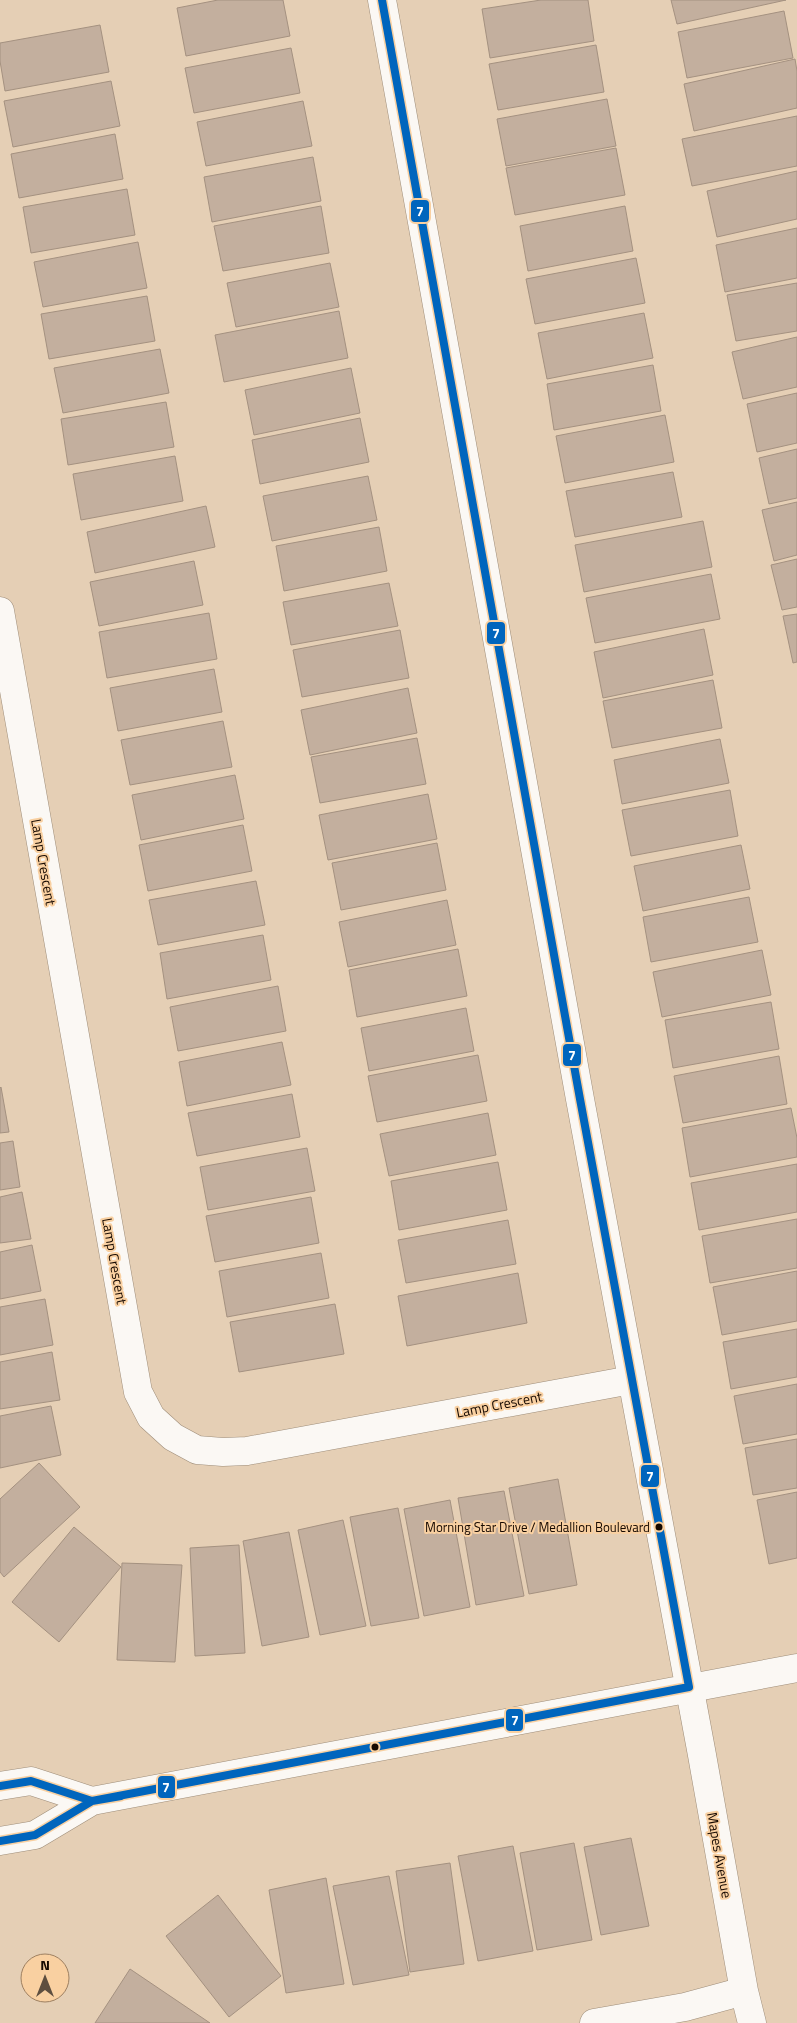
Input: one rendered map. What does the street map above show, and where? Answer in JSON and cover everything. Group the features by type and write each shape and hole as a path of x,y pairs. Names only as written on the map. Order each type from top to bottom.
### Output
{"street":[{"name":"Mapes Avenue","path":"382,0 632,1380 744,1992 752,2023"},
{"name":"Lamp Crescent","path":"0,611 138,1392 151,1417 173,1437 197,1450 247,1451 632,1380"},
{"path":"0,1841 35,1835 92,1801 797,1668"},
{"path":"0,1786 32,1781 92,1801"},
{"path":"594,2023 685,2007 744,1992"}],"building":[{"path":"218,0 283,0 290,36 186,56 177,8"},
{"path":"541,0 588,0 594,41 490,58 482,9"},
{"path":"671,0 786,0 677,24"},
{"path":"784,11 793,58 687,78 678,32"},
{"path":"100,25 109,72 5,91 0,61 0,43"},
{"path":"596,45 604,92 498,110 489,64"},
{"path":"291,48 300,93 194,113 185,68"},
{"path":"795,59 797,71 797,108 694,131 684,84"},
{"path":"111,81 120,126 13,147 4,101"},
{"path":"607,99 616,146 506,166 497,119"},
{"path":"303,101 312,146 206,166 197,122"},
{"path":"797,116 797,166 692,186 682,139"},
{"path":"115,134 123,179 19,198 11,154"},
{"path":"616,148 625,195 515,215 506,168"},
{"path":"313,157 321,201 212,222 204,177"},
{"path":"797,171 797,219 717,237 707,191"},
{"path":"127,189 135,235 31,253 23,207"},
{"path":"321,206 329,253 223,271 214,226"},
{"path":"625,206 633,251 528,271 520,226"},
{"path":"797,228 797,278 725,292 716,245"},
{"path":"138,242 147,288 43,307 34,262"},
{"path":"636,258 645,303 535,324 526,279"},
{"path":"330,263 339,307 236,327 227,283"},
{"path":"797,283 797,331 736,341 727,295"},
{"path":"147,296 155,341 49,359 41,314"},
{"path":"339,311 348,358 224,382 215,335"},
{"path":"644,313 653,358 547,379 538,333"},
{"path":"797,337 797,387 743,399 732,352"},
{"path":"160,349 169,393 63,413 54,368"},
{"path":"653,365 661,411 554,430 547,384"},
{"path":"351,368 360,413 254,435 245,390"},
{"path":"797,393 797,443 757,452 747,404"},
{"path":"166,402 174,447 68,465 61,419"},
{"path":"665,415 674,462 565,483 556,436"},
{"path":"360,418 369,462 260,484 252,440"},
{"path":"797,449 797,498 769,504 759,458"},
{"path":"175,456 183,501 81,520 73,474"},
{"path":"673,472 682,517 575,537 566,491"},
{"path":"368,476 377,520 272,541 263,496"},
{"path":"797,502 797,555 774,561 762,510"},
{"path":"206,506 215,547 95,573 87,532"},
{"path":"703,521 712,567 584,592 575,545"},
{"path":"379,527 387,571 284,591 276,546"},
{"path":"797,559 797,607 782,610 771,565"},
{"path":"194,561 203,605 99,626 90,582"},
{"path":"711,574 720,619 595,643 586,598"},
{"path":"389,583 398,626 291,645 283,602"},
{"path":"209,613 217,659 107,678 99,632"},
{"path":"797,614 797,662 793,663 783,616"},
{"path":"704,629 713,675 603,698 594,652"},
{"path":"400,630 409,678 302,697 293,650"},
{"path":"214,669 222,712 118,731 110,688"},
{"path":"713,680 722,728 612,748 603,701"},
{"path":"408,688 417,733 310,755 301,710"},
{"path":"223,721 232,767 130,785 121,740"},
{"path":"417,738 426,784 320,803 311,757"},
{"path":"720,739 729,783 622,804 614,760"},
{"path":"235,775 244,819 141,840 132,795"},
{"path":"730,790 738,836 631,856 622,810"},
{"path":"428,794 437,839 328,860 319,815"},
{"path":"243,825 252,871 148,891 139,845"},
{"path":"437,843 446,890 341,910 332,863"},
{"path":"741,845 750,889 643,911 634,866"},
{"path":"256,881 265,925 158,945 149,900"},
{"path":"749,897 758,942 651,962 643,917"},
{"path":"447,900 456,945 348,967 339,922"},
{"path":"263,935 271,980 167,999 160,953"},
{"path":"458,949 467,996 357,1017 349,970"},
{"path":"762,950 771,995 662,1017 653,972"},
{"path":"278,986 286,1031 178,1051 170,1007"},
{"path":"771,1002 779,1049 673,1068 665,1020"},
{"path":"466,1008 474,1051 369,1071 361,1028"},
{"path":"282,1042 291,1085 187,1106 179,1062"},
{"path":"478,1055 487,1101 377,1122 368,1076"},
{"path":"779,1056 787,1104 683,1123 674,1076"},
{"path":"0,1088 9,1132 0,1133"},
{"path":"292,1094 300,1137 197,1156 188,1113"},
{"path":"791,1108 797,1138 797,1157 690,1177 682,1128"},
{"path":"488,1113 496,1155 389,1176 380,1134"},
{"path":"13,1141 20,1187 0,1190 0,1143"},
{"path":"307,1148 315,1191 208,1210 200,1167"},
{"path":"498,1162 507,1210 399,1230 391,1181"},
{"path":"797,1164 797,1212 699,1230 691,1183"},
{"path":"22,1192 31,1239 0,1243 0,1197"},
{"path":"311,1197 319,1243 215,1262 206,1216"},
{"path":"797,1219 797,1268 710,1283 702,1236"},
{"path":"508,1220 516,1264 406,1283 398,1240"},
{"path":"32,1245 41,1291 0,1299 0,1252"},
{"path":"321,1253 329,1298 227,1317 219,1271"},
{"path":"797,1271 797,1321 722,1335 713,1287"},
{"path":"518,1273 527,1323 407,1346 398,1296"},
{"path":"45,1299 53,1345 0,1355 0,1307"},
{"path":"335,1304 344,1354 239,1372 230,1322"},
{"path":"797,1329 797,1377 731,1389 723,1342"},
{"path":"52,1352 60,1400 0,1409 0,1362"},
{"path":"797,1384 797,1434 743,1444 734,1396"},
{"path":"51,1406 61,1455 0,1468 0,1416"},
{"path":"797,1439 797,1488 753,1495 745,1448"},
{"path":"39,1463 80,1507 4,1577 0,1572 0,1499"},
{"path":"558,1479 577,1585 529,1594 509,1488"},
{"path":"504,1491 524,1596 476,1605 458,1498"},
{"path":"797,1492 797,1558 769,1564 757,1500"},
{"path":"450,1500 470,1607 424,1616 404,1509"},
{"path":"398,1508 419,1618 371,1626 350,1517"},
{"path":"343,1520 366,1626 320,1635 298,1530"},
{"path":"74,1527 121,1567 59,1642 12,1602"},
{"path":"289,1532 309,1637 262,1646 243,1541"},
{"path":"239,1545 245,1653 195,1656 190,1548"},
{"path":"122,1563 182,1565 175,1662 117,1660"},
{"path":"631,1838 649,1926 601,1935 584,1847"},
{"path":"574,1843 592,1940 537,1950 520,1853"},
{"path":"513,1846 533,1951 478,1961 458,1856"},
{"path":"450,1863 464,1964 410,1972 396,1871"},
{"path":"389,1876 409,1975 353,1985 333,1886"},
{"path":"326,1878 344,1984 286,1993 269,1890"},
{"path":"218,1895 281,1976 229,2017 166,1936"},
{"path":"130,1969 210,2023 95,2023"}],"transit line":[{"name":"7","path":"382,0 580,1099 689,1687"},
{"name":"7","path":"0,1841 35,1835 92,1801 689,1687"},
{"name":"7","path":"0,1786 31,1781 92,1801 121,1796"}],"place":[{"name":"Morning Star Drive / Medallion Boulevard","path":"659,1527"}]}
